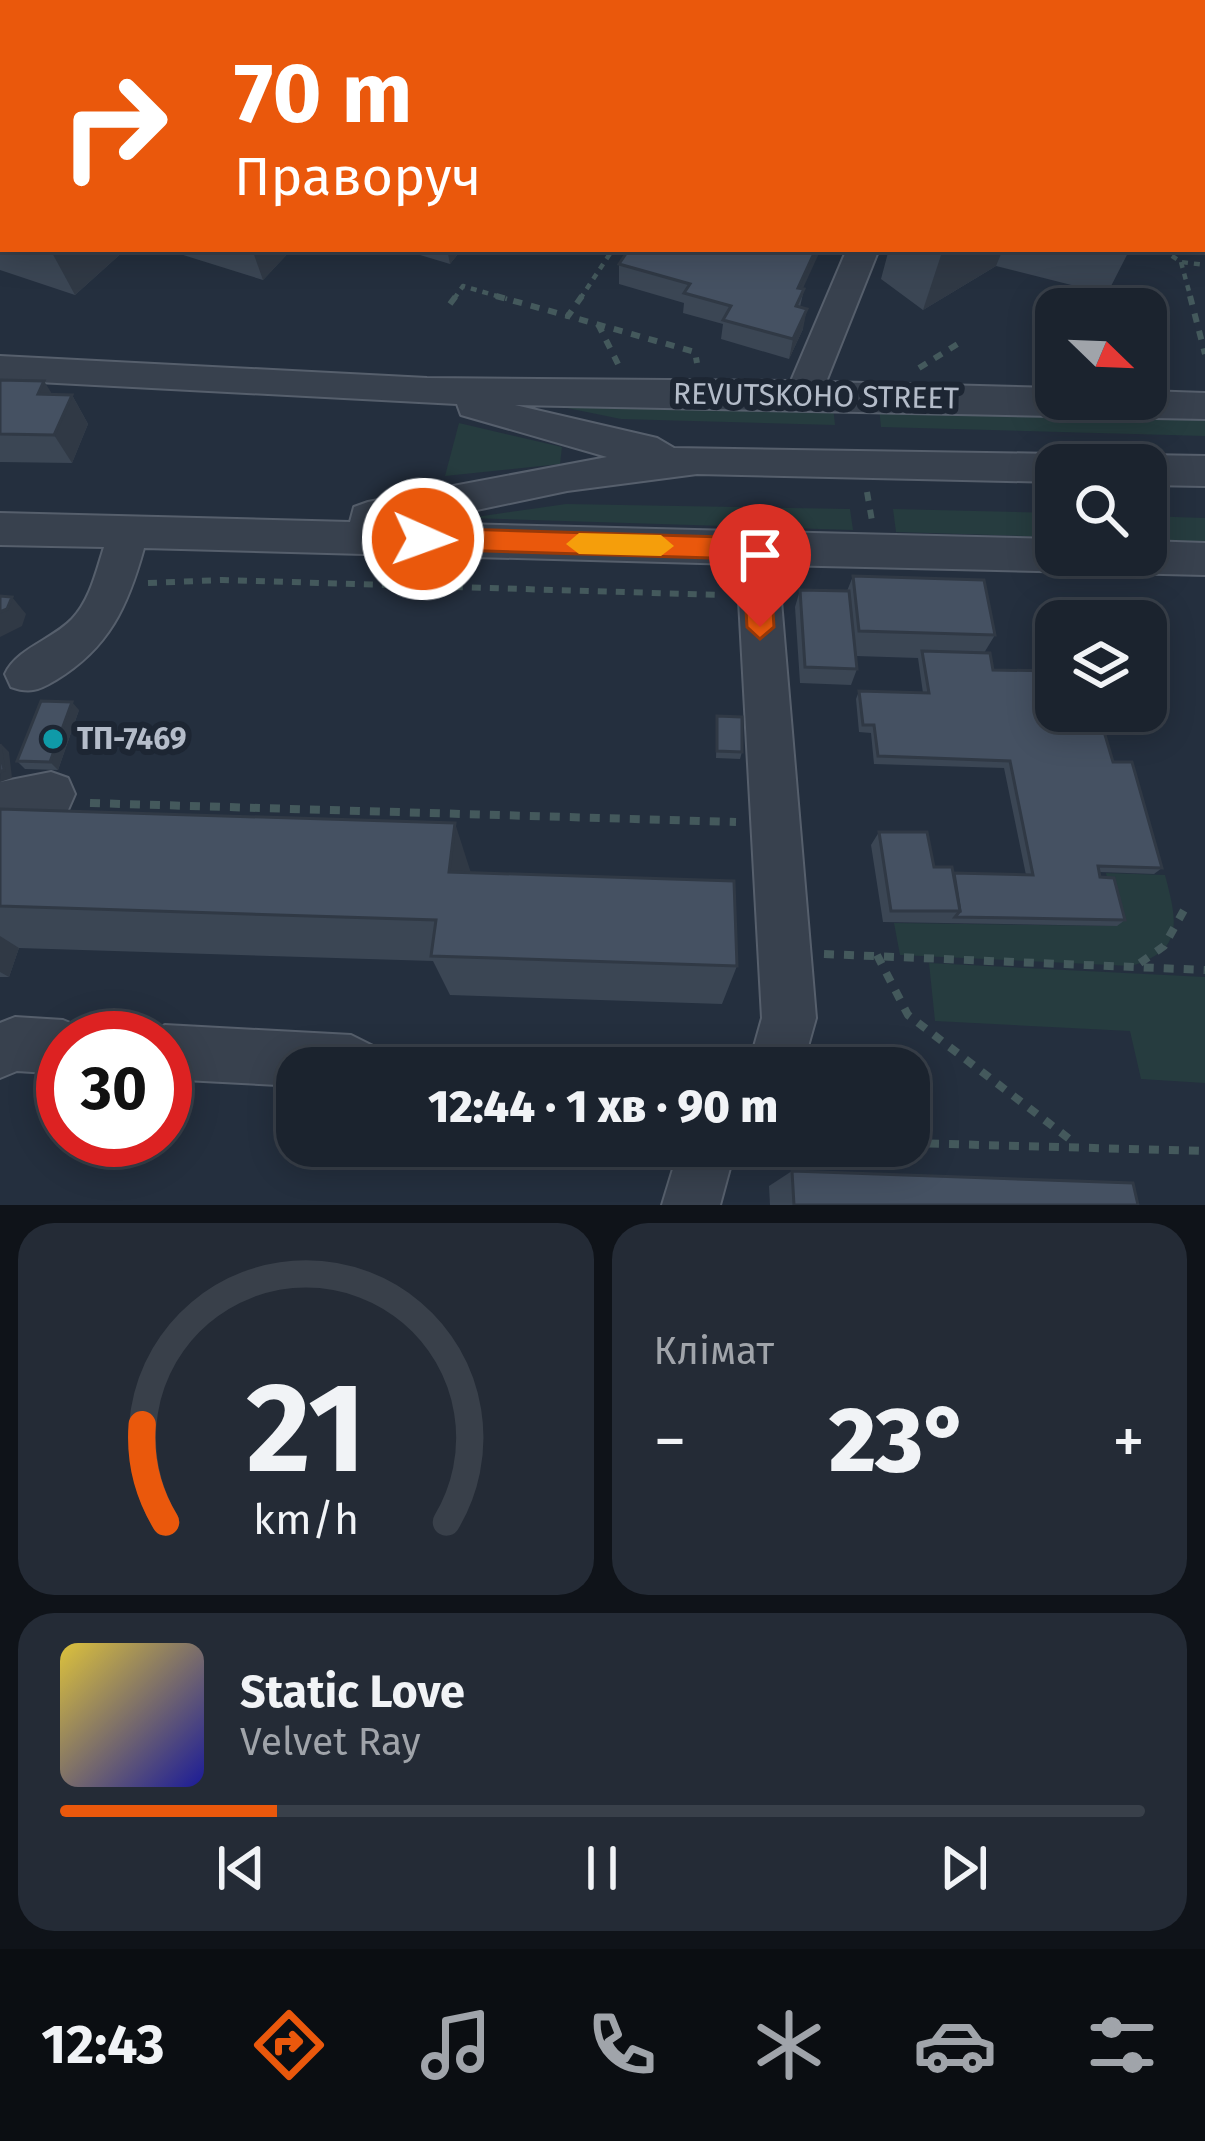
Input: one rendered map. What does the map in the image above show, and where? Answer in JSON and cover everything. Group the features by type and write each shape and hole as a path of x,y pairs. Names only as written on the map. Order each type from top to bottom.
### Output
{"street":[{"path":"802,395 862,252"},
{"name":"REVUTSKOHO STREET","path":"0,368 427,391 1205,406"},
{"name":"REVUTSKOHO STREET","path":"427,391 578,437 697,460"},
{"name":"REVUTSKOHO STREET","path":"266,533 430,508 567,476 697,460 1035,468"},
{"path":"1167,470 1205,471"},
{"name":"REVUTSKOHO STREET","path":"0,529 1205,559"},
{"path":"27,674 83,643 108,601 129,532"},
{"path":"756,548 789,1018 781,1047"},
{"path":"0,804 51,794"},
{"path":"0,1051 15,1044 36,1045"},
{"path":"192,1053 276,1058"},
{"path":"691,1205 702,1167"}],"path":[{"path":"568,316 611,252"},
{"path":"1166,252 1181,262 1205,265"},
{"path":"1181,262 1205,355"},
{"path":"450,304 463,286 695,352"},
{"path":"598,324 622,372"},
{"path":"148,583 222,580 758,596"},
{"path":"51,794 98,805 774,823"},
{"path":"1131,966 1155,959 1188,903"},
{"path":"784,954 1205,970"},
{"path":"877,955 908,1015 1079,1147"},
{"path":"930,1143 1205,1151"}],"green space":[{"path":"513,397 833,406 835,425 621,419"},
{"path":"879,408 1035,413 1035,420 1205,419 1205,436 881,427"},
{"path":"459,423 562,447 560,464 445,476"},
{"path":"566,504 850,509 853,530 469,518"},
{"path":"893,509 1035,512 1035,536 896,532"},
{"path":"1167,517 1205,518 1205,542 1167,541"},
{"path":"1106,873 1165,875 1173,932 1161,951 1148,959 1131,966 900,955 894,923 1116,926"},
{"path":"929,963 1205,977 1205,1083 1141,1079 1130,1031 935,1021"}],"building":[{"path":"627,252 815,252 798,288 804,289 796,306 807,309 793,339 723,320 731,306 684,293 690,284 619,264"},
{"path":"0,380 44,381 38,394 72,395 54,435 0,434"},
{"path":"853,576 984,580 995,635 859,631"},
{"path":"800,590 849,591 857,669 805,667"},
{"path":"0,596 12,597 0,612"},
{"path":"922,651 990,653 993,670 1035,671 1035,732 1104,732 1113,762 1132,762 1162,868 1098,866 1100,877 1114,878 1125,920 955,917 960,911 954,873 1033,875 1010,761 878,756 874,725 863,725 859,691 929,693"},
{"path":"41,701 72,702 50,762 17,761"},
{"path":"717,716 742,717 742,752 717,751"},
{"path":"0,809 455,823 449,872 734,881 737,966 431,956 436,920 0,906"},
{"path":"879,832 927,832 934,867 952,867 960,911 891,911"},
{"path":"792,1171 1133,1183 1138,1205 794,1205"}],"slow traffic":[{"path":"579,544 661,546"}],"place":[{"name":"ТП-7469","path":"53,739"}],"route":[{"path":"423,539 756,548 760,627"}]}
